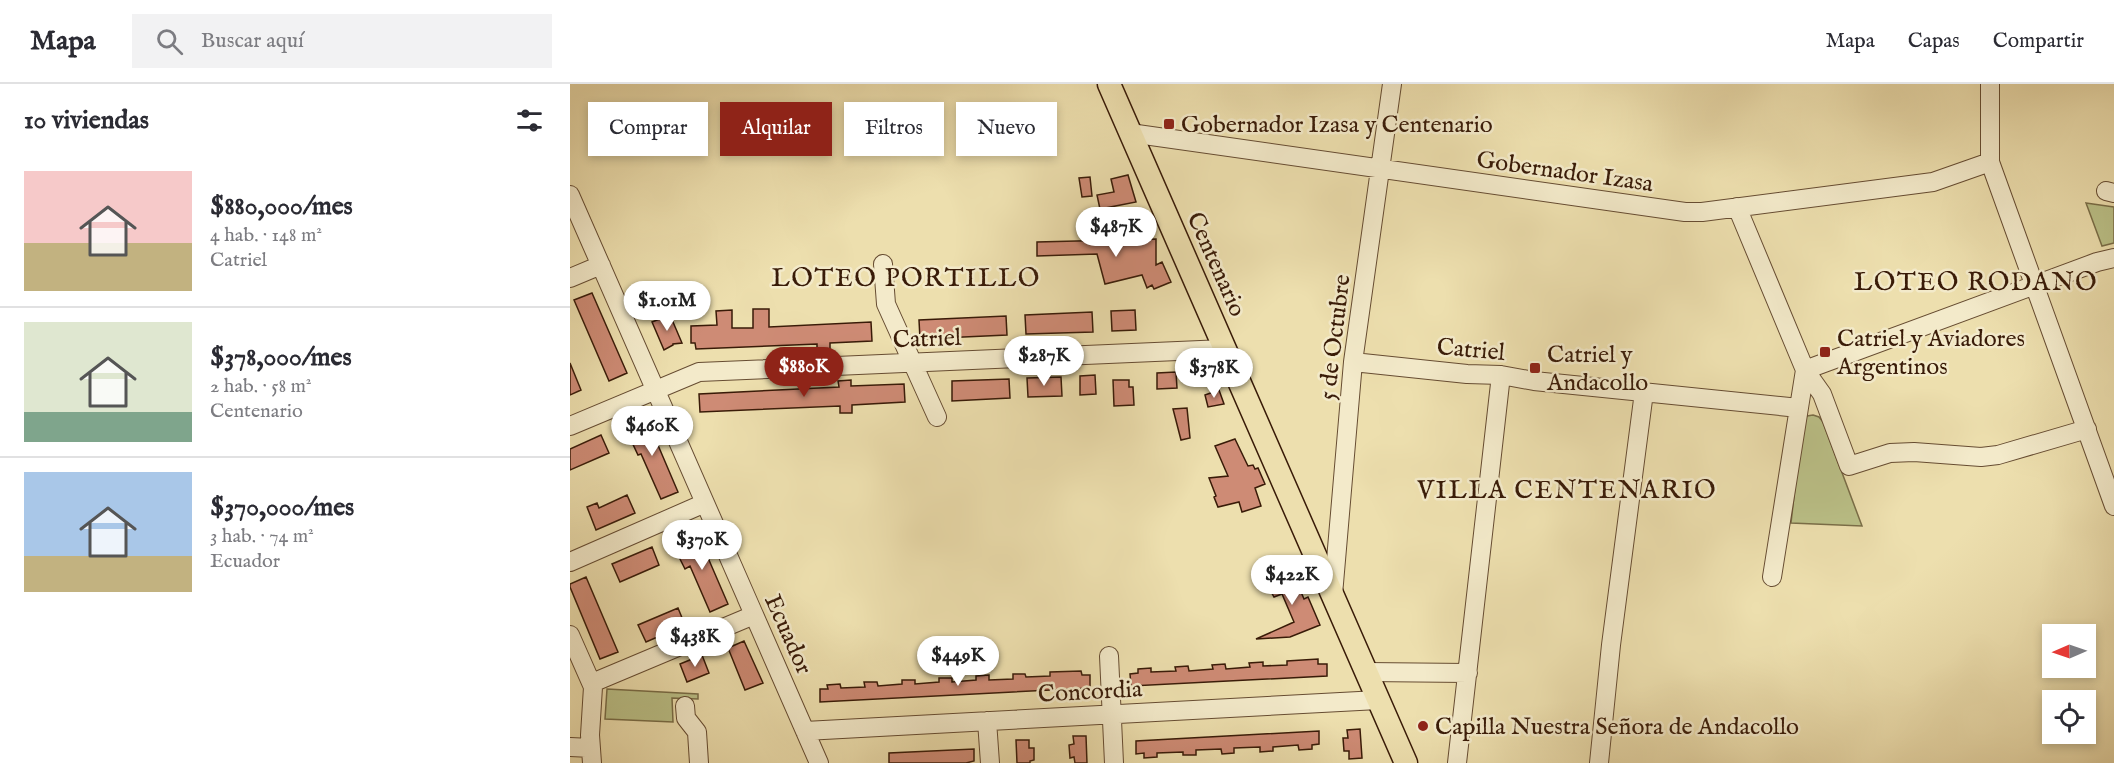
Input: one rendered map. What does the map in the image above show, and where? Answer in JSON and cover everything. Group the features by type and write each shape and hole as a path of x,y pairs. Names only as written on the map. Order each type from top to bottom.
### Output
{"main road":[{"name":"Centenario","path":"1109,84 1406,763"}],"street":[{"name":"5 de Octubre","path":"1333,597 1353,362 1392,84"},
{"path":"1990,84 1990,162 2114,506"},
{"name":"Gobernador Izasa","path":"1130,133 1685,212 1702,212 1933,182 1990,162"},
{"name":"Ecuador","path":"570,195 819,763"},
{"path":"1737,207 1805,370 1822,394 1849,466 1890,453 1914,452 1981,457 1998,455 2087,429"},
{"path":"1805,370 2106,260"},
{"path":"883,264 886,304 937,417"},
{"path":"570,278 601,265"},
{"name":"Catriel","path":"570,426 699,372 1224,349"},
{"name":"Catriel","path":"1353,362 1467,374 1502,375 1534,381 1799,408"},
{"path":"1772,577 1805,370"},
{"path":"1457,763 1502,375"},
{"path":"1599,763 1644,392"},
{"path":"570,562 705,503"},
{"path":"592,683 754,615"},
{"path":"570,635 592,683 591,756 570,747"},
{"path":"1109,656 1114,763"},
{"path":"1366,672 1468,673"},
{"name":"Concordia","path":"805,731 1378,700"},
{"path":"686,706 686,718 697,732 699,763"},
{"path":"987,721 990,763"}],"green space":[{"path":"2086,203 2114,207 2114,243 2102,246"},
{"path":"1807,416 1819,417 1823,422 1862,526 1791,523 1802,425"},
{"path":"607,689 698,694 698,699 672,698 673,722 605,719"}],"building":[{"path":"1128,175 1136,202 1100,209 1097,195 1114,192 1111,179"},
{"path":"1090,177 1092,196 1082,197 1079,178"},
{"path":"1156,239 1156,265 1162,262 1171,282 1154,289 1152,285 1147,288 1142,275 1105,284 1097,254 1037,256 1037,242"},
{"path":"592,293 627,373 609,381 574,300"},
{"path":"753,309 769,309 769,327 871,322 872,341 830,343 830,349 817,349 817,344 696,349 695,343 691,343 691,326 717,325 716,311 732,310 732,328 753,328"},
{"path":"1135,310 1136,330 1112,331 1111,311"},
{"path":"1092,312 1093,332 1026,334 1025,315"},
{"path":"670,315 682,343 673,344 664,350 652,322"},
{"path":"1006,316 1007,335 920,339 919,320"},
{"path":"570,363 581,390 570,395"},
{"path":"1176,372 1177,388 1157,389 1157,373"},
{"path":"1095,375 1096,394 1080,395 1080,376"},
{"path":"1061,377 1062,396 1028,397 1027,378"},
{"path":"1009,379 1010,398 952,401 952,381"},
{"path":"851,380 851,386 904,384 905,402 852,405 852,413 840,413 840,406 700,412 699,394 839,387 838,381"},
{"path":"1113,380 1129,380 1129,387 1133,387 1134,405 1114,406"},
{"path":"1219,390 1224,404 1208,407 1205,395"},
{"path":"1187,408 1190,438 1181,440 1173,409"},
{"path":"646,417 678,492 661,499 641,454 638,455 630,438 633,436 628,425"},
{"path":"601,435 609,453 570,470 570,449"},
{"path":"1235,439 1248,466 1253,465 1255,469 1258,468 1265,484 1255,488 1261,506 1242,512 1239,502 1218,507 1209,478 1228,476 1215,446"},
{"path":"627,495 635,513 596,530 587,507 597,503 599,508"},
{"path":"696,530 728,604 710,612 690,566 685,569 680,559 686,555 678,538"},
{"path":"652,547 659,565 620,582 612,564"},
{"path":"1290,566 1304,599 1308,597 1320,625 1290,637 1256,639 1294,622 1282,594 1274,597 1269,588 1276,585 1271,574"},
{"path":"586,577 618,652 600,659 570,587 570,584"},
{"path":"678,608 685,625 646,642 638,625"},
{"path":"744,641 763,683 745,690 728,648"},
{"path":"702,655 709,673 687,682 680,664"},
{"path":"1318,659 1318,664 1327,664 1327,676 1131,686 1130,674 1138,673 1138,669 1151,668 1151,672 1176,671 1175,667 1188,666 1189,671 1213,669 1212,665 1225,664 1226,669 1250,667 1249,663 1263,662 1263,666 1287,665 1287,661"},
{"path":"1081,671 1082,675 1090,675 1090,688 820,702 820,689 828,689 827,685 840,684 841,688 865,687 864,682 877,682 878,686 902,684 902,680 915,680 915,684 939,682 939,678 952,678 952,682 976,680 976,676 989,675 989,680 1013,679 1013,674 1025,674 1026,677 1050,676 1050,672"},
{"path":"1360,729 1362,758 1349,759 1349,751 1344,751 1343,738 1348,738 1347,730"},
{"path":"1319,731 1319,744 1312,745 1312,749 1299,750 1298,745 1273,747 1273,751 1260,752 1260,747 1234,748 1234,753 1222,754 1221,749 1196,750 1196,755 1183,755 1183,752 1157,753 1157,757 1144,758 1144,753 1136,754 1136,741"},
{"path":"1073,736 1086,736 1087,763 1075,763 1074,757 1070,758 1069,745 1074,744"},
{"path":"1016,740 1029,740 1029,748 1034,748 1034,760 1030,763 1017,763"},
{"path":"974,749 974,761 966,763 889,763 889,753"}],"place":[{"name":"Gobernador Izasa y Centenario","path":"1169,124"},
{"name":"Catriel y Aviadores Argentinos","path":"1825,352"},
{"name":"Catriel y Andacollo","path":"1535,368"},
{"name":"Capilla Nuestra Señora de Andacollo","path":"1423,726"}],"district":[{"name":"LOTEO PORTILLO","path":"906,277"},
{"name":"LOTEO RODANO","path":"1976,281"},
{"name":"VILLA CENTENARIO","path":"1567,489"}]}
